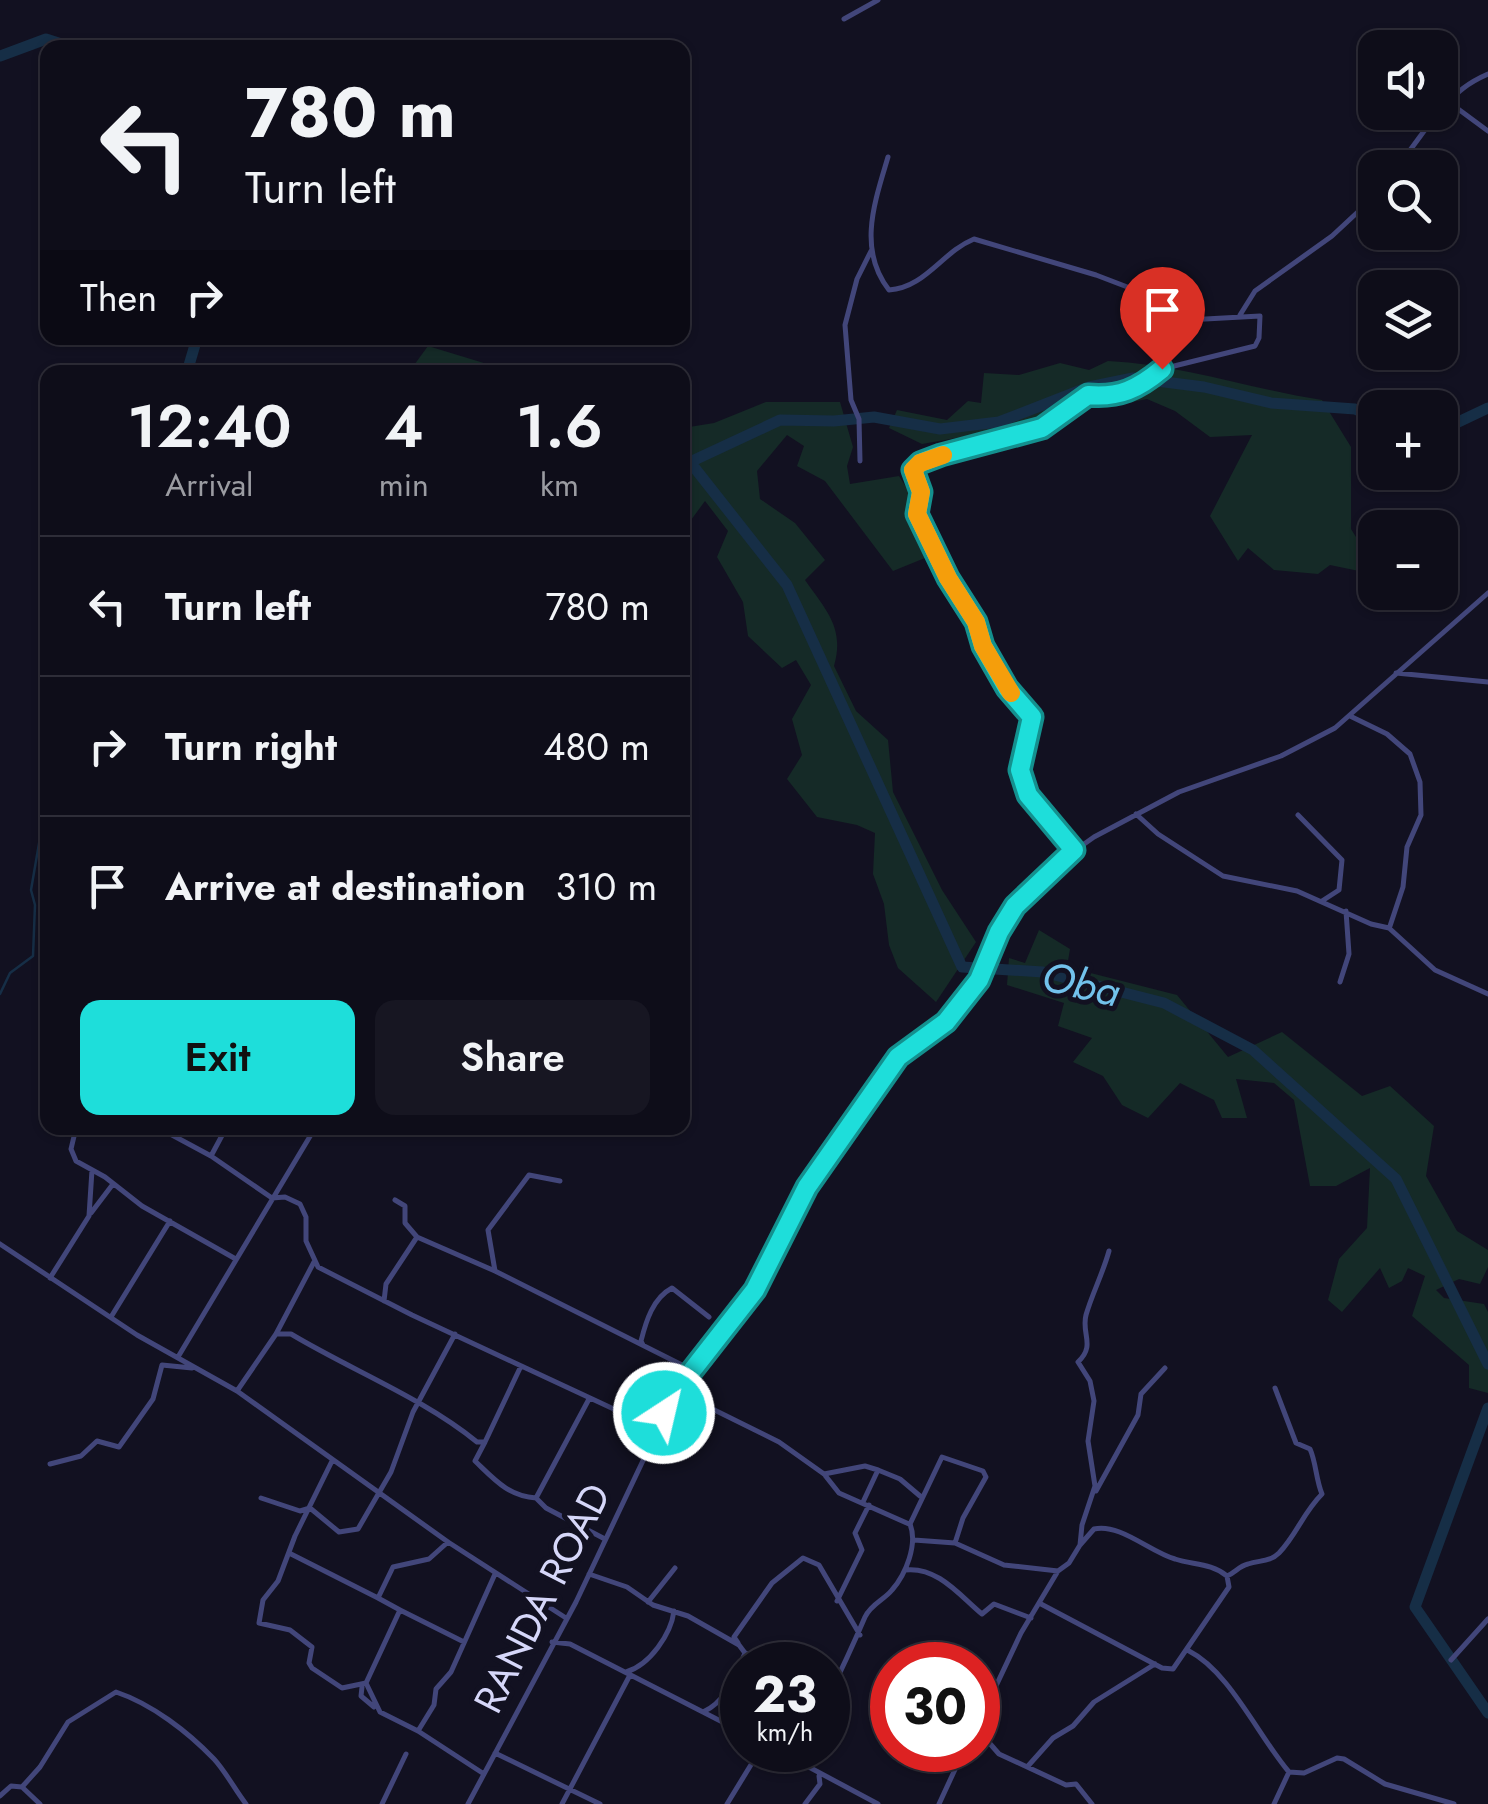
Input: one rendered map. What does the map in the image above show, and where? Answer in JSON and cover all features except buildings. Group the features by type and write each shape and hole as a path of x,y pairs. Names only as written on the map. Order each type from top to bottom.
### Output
{"street":[{"path":"844,19 878,0"},
{"path":"1458,91 1488,74"},
{"path":"1458,109 1488,131"},
{"path":"888,156 871,218 873,265 890,290 924,278 946,254 974,240 1096,275 1143,293 1166,312 1187,320 1260,316 1259,338 1254,346 1162,369 1132,390 1108,397 1088,395 1042,428 941,455 913,470 921,492 917,514 948,578 976,622 983,646 1007,688 1032,717 1020,770 1028,795 1074,850"},
{"path":"1239,316 1255,291 1332,236 1358,212"},
{"path":"860,462 859,419 851,400 845,325 857,280 872,249"},
{"name":"RANDA ROAD","path":"468,1804 589,1574 676,1391 755,1290 807,1187 898,1057 946,1022 979,980 999,932 1015,906 1074,850 1136,814 1179,792 1290,751 1350,716 1488,593"},
{"path":"1395,673 1488,682"},
{"path":"1350,716 1387,734 1410,754 1420,782 1421,815 1407,847 1403,887 1389,928"},
{"path":"1136,814 1158,834 1223,876 1297,891 1389,928 1436,970 1488,994"},
{"path":"1298,815 1342,860 1339,890 1322,901"},
{"path":"1340,982 1349,954 1346,911"},
{"path":"73,1135 73,1157 142,1206 235,1259"},
{"path":"171,1135 272,1198 285,1196 304,1210 306,1241 314,1262 384,1301 625,1415 653,1435"},
{"path":"210,1156 222,1135"},
{"path":"178,1358 311,1135"},
{"path":"89,1216 92,1170"},
{"path":"495,1271 488,1236 491,1224 503,1214 530,1174 560,1181"},
{"path":"50,1278 113,1184"},
{"path":"395,1200 405,1206 405,1223 417,1237 495,1271 694,1372"},
{"path":"111,1318 170,1221"},
{"path":"384,1301 386,1284 417,1237"},
{"path":"0,1244 111,1318 238,1392 448,1542 566,1618"},
{"path":"1094,1493 1088,1441 1094,1392 1078,1362 1090,1342 1085,1318 1109,1252"},
{"path":"238,1392 276,1334 314,1262"},
{"path":"645,1348 641,1341 648,1316 662,1293 672,1288 709,1318"},
{"path":"276,1334 290,1334 420,1402 443,1421 466,1429 477,1442 485,1442"},
{"path":"310,1508 335,1530 358,1529 455,1334"},
{"path":"50,1464 81,1456 97,1441 119,1447 154,1399 162,1364 195,1368"},
{"path":"521,1366 475,1460 510,1492 536,1498 546,1508 603,1538"},
{"path":"1080,1546 1082,1525 1094,1493 1136,1419 1141,1394 1165,1368"},
{"path":"1228,1576 1280,1552 1298,1530 1301,1515 1322,1494 1316,1485 1310,1448 1296,1442 1275,1388"},
{"path":"676,1391 738,1426 770,1438 824,1474 839,1493 910,1524"},
{"path":"536,1498 589,1399"},
{"path":"850,1654 866,1614 878,1599 890,1594 905,1570 914,1540 910,1524 920,1496 942,1458 983,1471 986,1477 963,1518 955,1543"},
{"path":"332,1461 278,1582 263,1600 259,1623 303,1637 312,1650 308,1663 338,1686 364,1685"},
{"path":"824,1474 865,1466 900,1479 920,1496"},
{"path":"837,1600 862,1550 855,1533 878,1470"},
{"path":"261,1498 300,1510 310,1508"},
{"path":"1000,1682 1058,1571 1070,1563 1094,1529 1107,1528 1170,1557 1194,1561 1228,1576"},
{"path":"914,1540 955,1543 1004,1565 1058,1571"},
{"path":"378,1598 393,1568 429,1559 448,1542"},
{"path":"290,1554 464,1642"},
{"path":"738,1642 734,1637 772,1583 803,1558 820,1565 860,1635"},
{"path":"648,1602 674,1568"},
{"path":"905,1570 922,1570 950,1586 982,1614 994,1604 1031,1618"},
{"path":"418,1730 434,1705 436,1689 451,1672 495,1574"},
{"path":"589,1574 626,1587 648,1602 674,1610 734,1642"},
{"path":"1041,1604 1155,1664 1174,1669 1229,1587 1228,1576"},
{"path":"364,1685 400,1610"},
{"path":"562,1804 627,1674 647,1661 672,1624 674,1610"},
{"path":"1451,1660 1488,1619"},
{"path":"552,1642 570,1644 720,1721"},
{"path":"1188,1651 1202,1658 1289,1772 1304,1773 1337,1758 1344,1759 1385,1784 1454,1804"},
{"path":"1028,1766 1094,1702 1155,1664"},
{"path":"364,1685 377,1708 484,1774"},
{"path":"22,1787 40,1767 68,1722 116,1692 136,1698 159,1713 215,1760 246,1804"},
{"path":"703,1712 720,1699"},
{"path":"382,1804 406,1754"},
{"path":"494,1754 600,1804"},
{"path":"1000,1754 1066,1785 1076,1784 1092,1804"},
{"path":"728,1804 747,1772"},
{"path":"940,1804 954,1772"},
{"path":"1274,1804 1289,1772"},
{"path":"806,1804 820,1784 818,1773"},
{"path":"818,1773 878,1804"},
{"path":"0,1796 11,1786 22,1787 40,1804"}],"green space":[{"path":"428,346 490,365 414,365"},
{"path":"1108,361 1135,363 1322,400 1351,447 1351,529 1358,540 1358,571 1330,565 1318,574 1274,570 1248,548 1238,561 1210,516 1252,435 1210,437 1175,411 1147,399 1112,406 1084,393 1050,417 922,444 889,428 897,410 947,420 968,401 981,403 984,373 1019,375 1060,363 1089,370"},
{"path":"766,402 840,402 853,447 847,466 850,484 899,476 913,498 907,522 919,536 936,531 947,549 893,571 825,481 797,466 804,446 787,435 757,471 760,499 795,523 825,560 805,580 835,630 834,666 856,711 888,740 893,792 942,890 976,942 936,1002 898,968 889,945 884,904 873,874 875,833 817,817 787,779 802,755 792,719 811,685 796,660 782,668 748,636 743,602 717,557 728,531 705,501 690,523 690,427 714,423"},
{"path":"1039,930 1070,949 1067,967 1177,995 1228,1057 1282,1032 1362,1096 1390,1086 1434,1126 1426,1176 1457,1231 1488,1250 1488,1267 1480,1284 1459,1279 1436,1290 1444,1298 1484,1304 1488,1312 1488,1393 1469,1388 1469,1365 1412,1316 1425,1276 1408,1268 1402,1281 1389,1288 1380,1268 1342,1312 1328,1300 1339,1259 1367,1228 1370,1168 1336,1186 1310,1186 1294,1100 1274,1083 1236,1079 1247,1118 1222,1118 1214,1100 1180,1083 1148,1118 1122,1105 1103,1076 1073,1062 1092,1038 1058,1026 1064,1003 1007,985 1009,958 1025,963"}],"waterway":[{"name":"Oba","path":"43,40 49,40"},
{"name":"Oba","path":"0,56 40,41"},
{"name":"Oba","path":"189,365 195,345"},
{"path":"690,462 780,420 874,417 940,429 999,422 1089,387 1133,378 1204,387 1271,403 1358,410"},
{"path":"1458,422 1488,408"},
{"name":"Oba","path":"690,462 787,585 962,967 1043,972 1164,1003 1253,1050 1396,1179 1488,1364"},
{"path":"0,994 10,973 33,956 35,905 31,890 40,838"},
{"name":"Oba","path":"1488,1408 1415,1607 1488,1713"}],"slow traffic":[{"path":"943,455 920,463 913,470 921,492 917,514 1011,693"}],"route":[{"path":"664,1413 676,1391 755,1290 807,1187 898,1057 946,1022 979,980 999,932 1015,906 1074,850 1028,795 1020,770 1032,717 1007,688 983,646 976,622 948,578 917,514 921,492 913,470 941,455 1042,428 1088,395 1108,397 1132,390 1162,369"}]}
